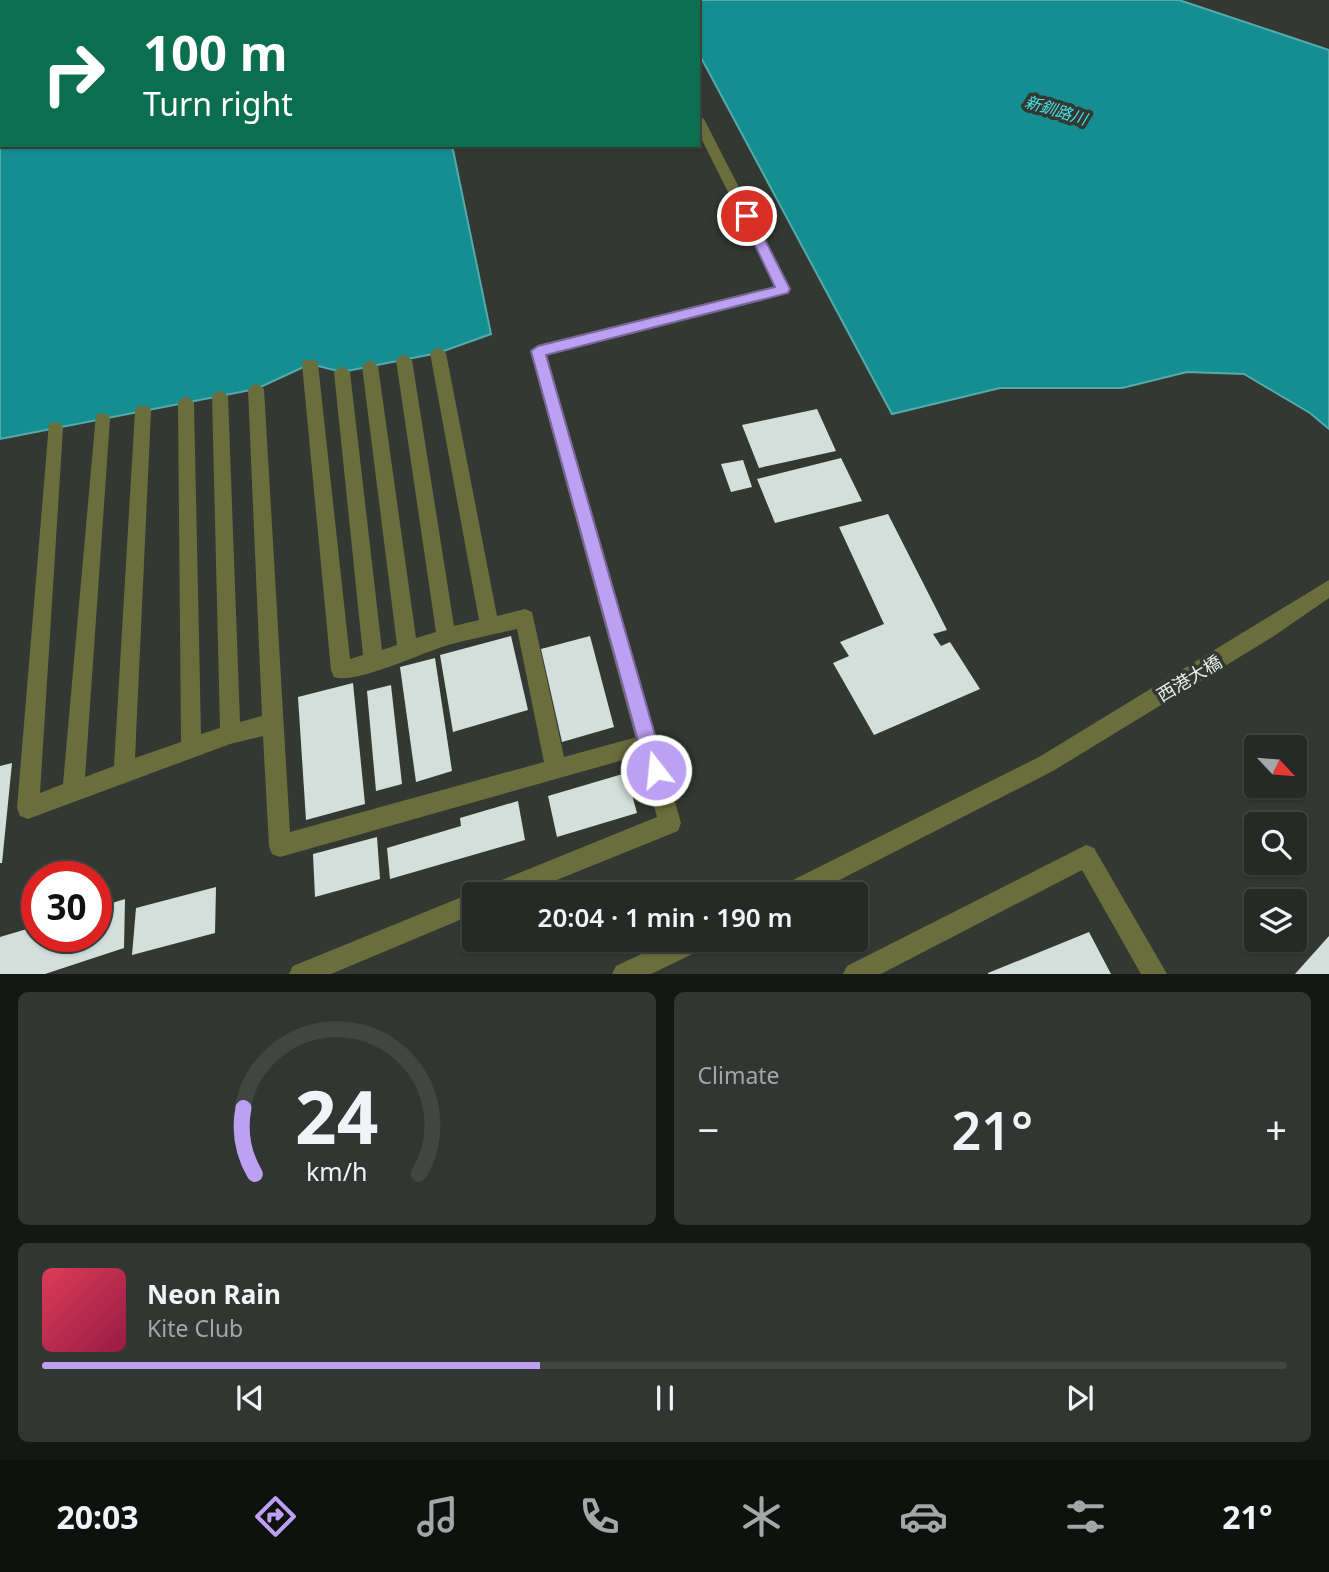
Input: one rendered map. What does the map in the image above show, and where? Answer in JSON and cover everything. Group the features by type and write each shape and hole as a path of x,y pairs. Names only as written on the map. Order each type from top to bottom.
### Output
{"street":[{"path":"524,882 670,822 538,351 784,289 700,123"},
{"path":"438,353 491,627"},
{"path":"404,360 446,637"},
{"path":"310,364 341,670 374,662 446,637 526,618 556,770"},
{"path":"370,366 408,651"},
{"path":"342,372 374,662"},
{"path":"256,389 280,846 648,744"},
{"path":"220,396 230,734"},
{"path":"186,402 191,748"},
{"path":"124,771 144,411"},
{"path":"73,793 102,419"},
{"path":"55,428 28,808 230,734 273,724"},
{"name":"西港大橋","path":"813,882 1046,764 1267,630 1329,588"},
{"path":"855,974 1086,856 1155,974"},
{"path":"301,974 462,908"},
{"path":"624,974 671,952"}],"water":[{"name":"新釧路川","path":"700,0 1179,0 1329,50 1329,429 1310,413 1244,374 1187,372 1122,388 1000,388 892,414 700,56"},
{"path":"0,147 452,147 491,334 438,353 342,372 310,364 256,389 0,439"}],"building":[{"path":"817,409 836,451 759,468 742,425"},
{"path":"841,458 862,501 775,523 757,479"},
{"path":"743,460 752,487 731,492 721,464"},
{"path":"888,514 947,630 933,634 941,646 950,642 980,689 874,735 833,663 849,656 840,642 884,624 839,527"},
{"path":"511,636 528,710 453,732 440,655"},
{"path":"590,636 614,727 562,742 541,649"},
{"path":"435,658 452,771 416,782 400,667"},
{"path":"353,683 365,804 306,820 298,697"},
{"path":"391,685 402,784 376,791 367,691"},
{"path":"12,763 2,863 0,863 0,766"},
{"path":"626,773 637,813 557,837 548,796"},
{"path":"518,801 525,840 390,879 387,848 461,826 460,818"},
{"path":"377,837 380,879 315,897 313,854"},
{"path":"216,887 215,933 132,955 136,908"},
{"path":"125,899 124,948 112,952 112,903"},
{"path":"21,931 21,952 112,952 45,974 0,974 0,937"},
{"path":"1089,932 1111,974 988,974 988,973"},
{"path":"1329,936 1329,974 1295,974"}],"route":[{"path":"656,770 538,351 784,289 747,216"}]}
